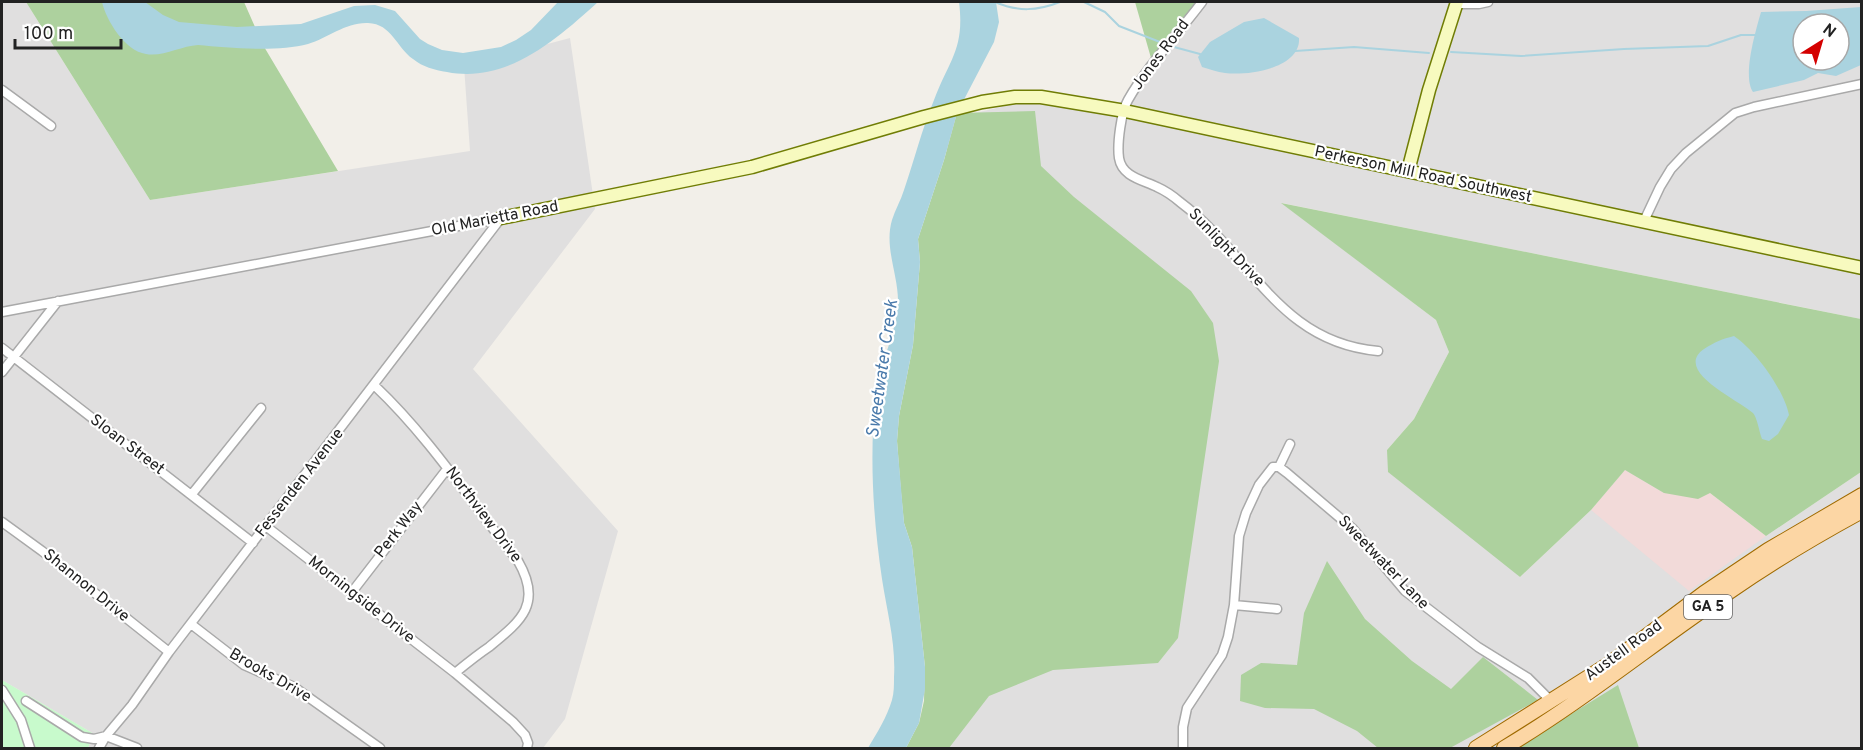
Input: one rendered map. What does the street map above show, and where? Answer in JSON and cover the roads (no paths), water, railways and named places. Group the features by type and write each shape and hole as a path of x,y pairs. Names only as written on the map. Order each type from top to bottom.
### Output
{"main road":[{"name":"Austell Road","path":"1476,748 1609,664 1704,593 1768,550 1862,495"},
{"name":"Austell Road","path":"1504,748 1561,712 1729,591 1815,537 1862,511"}],"street":[{"name":"Jones Road","path":"1125,111 1127,102 1147,73 1202,2"},
{"path":"1408,171 1429,90 1456,3 1488,2"},
{"path":"1644,221 1671,169 1686,153 1735,113 1754,106 1862,84"},
{"path":"2,90 51,126"},
{"name":"Perkerson Mill Road Southwest","path":"982,102 1015,97 1041,97 1125,111 1862,268"},
{"name":"Old Marietta Road","path":"2,312 501,218 752,167 982,102"},
{"name":"Sunlight Drive","path":"1125,111 1119,142 1119,160 1127,172 1167,192 1202,218 1278,303 1298,321 1346,346 1378,351"},
{"name":"Fessenden Avenue","path":"99,748 169,652 375,386 501,218"},
{"path":"2,372 58,301"},
{"name":"Sloan Street","path":"2,348 253,543"},
{"name":"Northview Drive","path":"375,386 400,410 447,469 518,561 528,581 527,603 522,618 508,632 455,673"},
{"path":"192,494 261,408"},
{"path":"1183,748 1183,727 1187,708 1222,655 1228,638 1234,605 1239,536 1246,513 1252,497 1269,470 1279,467 1290,444"},
{"name":"Sweetwater Lane","path":"1279,467 1353,529 1405,591 1478,647 1528,678 1561,712"},
{"name":"Perk Way","path":"352,592 447,469"},
{"name":"Shannon Drive","path":"2,522 169,652"},
{"name":"Morningside Drive","path":"267,527 455,673"},
{"path":"1234,605 1277,609"},
{"name":"Brooks Drive","path":"191,624 244,665 294,687 380,748"},
{"path":"455,673 513,722 525,735 528,748"},
{"path":"2,690 21,720 30,748"},
{"path":"26,701 82,737 106,736 137,748"}],"water":[{"path":"102,2 145,2 163,15 179,22 237,27 301,24 354,6 375,5 395,11 420,39 428,44 442,50 463,53 501,47 516,40 531,30 558,2 598,2 566,30 530,55 510,65 469,74 442,71 421,64 407,54 383,27 368,23 352,25 308,44 283,48 253,49 198,45 159,54 146,54 131,47 118,34"},
{"name":"Sweetwater Creek","path":"959,2 996,2 999,22 994,42 957,113 918,239 920,262 913,345 899,416 897,441 904,523 912,547 925,667 925,689 919,723 906,748 868,748 882,725 893,697 894,686 894,652 879,556 872,463 876,393 895,325 898,301 890,250 890,230 930,111 958,43"},
{"path":"1861,7 1861,65 1851,69 1851,12 1791,12 1791,72 1845,72 1836,76 1818,73 1804,80 1753,92 1750,85 1749,64 1761,12"},
{"path":"1264,18 1299,38 1292,57 1271,68 1247,73 1225,73 1202,67 1198,57 1210,42 1244,22"},
{"path":"1734,336 1760,361 1786,405 1789,415 1778,434 1769,441 1762,439 1753,413 1712,385 1696,367 1696,358 1704,349"}],"waterway":[{"path":"995,2 1020,9 1043,7 1060,2"},
{"path":"1084,2 1105,12 1119,26 1165,44"},
{"path":"1451,52 1521,56 1708,46 1741,35 1755,35"},
{"path":"1174,47 1200,54"},
{"path":"1295,51 1354,47 1429,53"}]}
